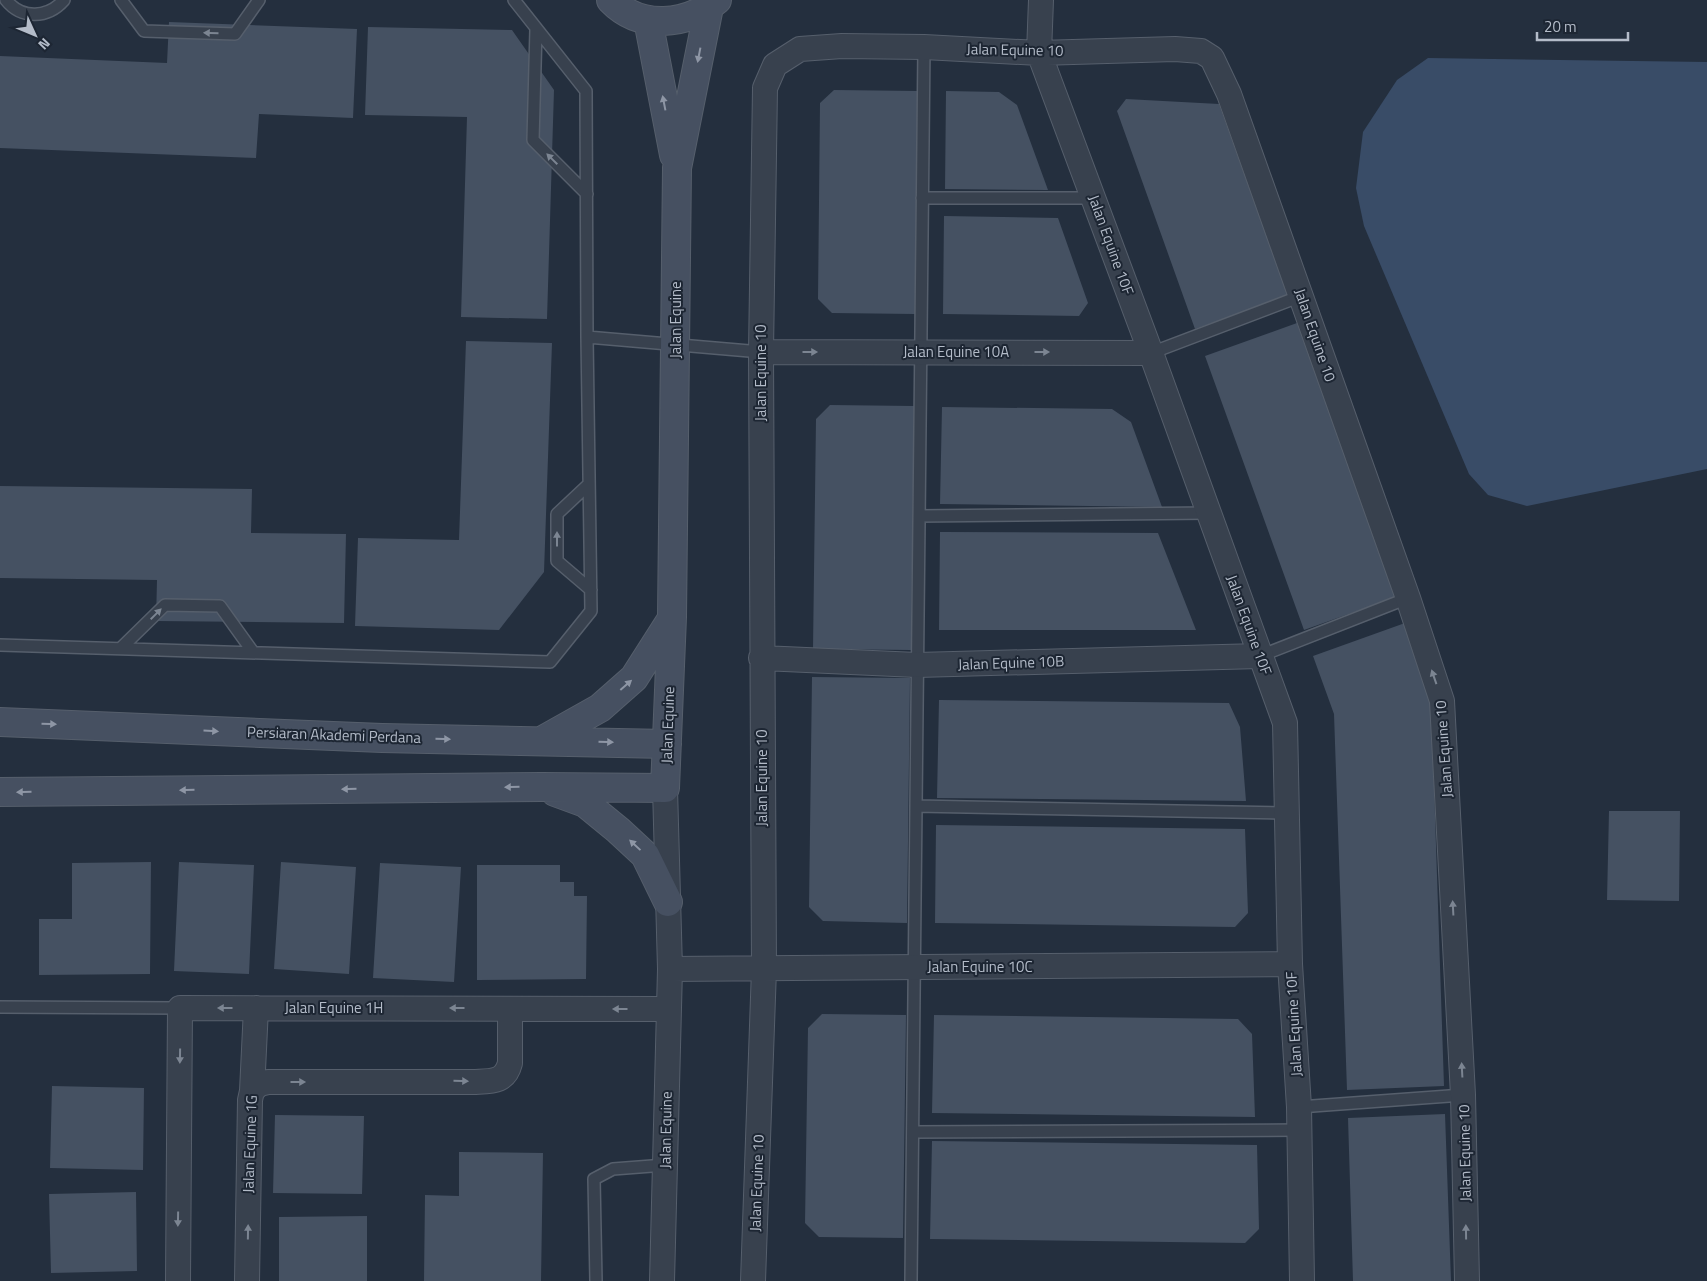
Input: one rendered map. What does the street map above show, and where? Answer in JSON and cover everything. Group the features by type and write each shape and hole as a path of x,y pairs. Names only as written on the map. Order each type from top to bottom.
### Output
{"street":[{"path":"610,0 631,14 648,20 664,22 680,20 695,15 713,4"},
{"name":"Jalan Equine 10F","path":"1042,0 1039,53 1151,353 1285,723 1290,964 1299,1118 1302,1281"},
{"name":"Jalan Equine","path":"677,168 713,4"},
{"name":"Jalan Equine","path":"648,20 677,168 672,617 666,788 670,969 662,1281"},
{"name":"Jalan Equine 10","path":"753,1281 764,969 761,352 765,88 776,65 800,49 842,46 924,47 1039,53 1175,49 1201,52 1212,58 1229,94 1408,598 1442,701 1463,1095 1467,1281"},
{"name":"Jalan Equine 10A","path":"761,352 1151,353"},
{"path":"542,740 600,708 634,678 672,617"},
{"name":"Jalan Equine 10B","path":"761,658 917,665 1260,656"},
{"name":"Persiaran Akademi Perdana","path":"0,722 382,738 667,744"},
{"path":"0,792 542,787 666,788"},
{"path":"542,787 585,803 618,830 645,855 668,902"},
{"name":"Jalan Equine 10C","path":"670,969 1290,964"},
{"path":"178,1281 180,1008"},
{"name":"Jalan Equine 1H","path":"180,1008 668,1009"},
{"name":"Jalan Equine 1G","path":"247,1281 250,1100 256,1008"},
{"path":"252,1091 259,1084 268,1082 493,1081 502,1078 508,1072 510,1063 510,1009"}],"lane":[{"path":"6,0 11,6 22,12 34,15 47,13 58,7 64,0"},
{"path":"121,0 144,31 235,34 259,0"},
{"path":"0,645 550,662 591,611 586,91 514,0"},
{"path":"536,29 533,140 587,194"},
{"path":"911,1281 924,47"},
{"path":"922,198 1094,198"},
{"path":"1151,353 1301,296"},
{"path":"587,337 761,352"},
{"path":"589,484 557,514 557,561 591,590"},
{"path":"919,516 1208,512"},
{"path":"1260,656 1408,598"},
{"path":"121,648 165,605 220,606 253,652"},
{"path":"916,806 1288,813"},
{"name":"Jalan Equine 1H","path":"0,1007 180,1008"},
{"path":"913,1132 1299,1118 1463,1095"},
{"path":"596,1281 594,1179 613,1168 665,1165"}],"water":[{"path":"1428,58 1707,62 1707,469 1527,506 1488,495 1469,474 1364,226 1356,188 1363,132 1397,80"}],"building":[{"path":"169,22 357,29 353,118 259,114 256,158 0,148 0,56 167,63"},
{"path":"368,27 512,30 554,90 547,319 461,317 467,117 365,115"},
{"path":"834,90 918,91 915,314 832,313 818,299 820,103"},
{"path":"946,91 999,92 1017,105 1048,190 945,189"},
{"path":"1126,99 1219,104 1288,296 1195,329 1117,111"},
{"path":"944,216 1058,218 1088,303 1079,316 943,314"},
{"path":"1297,323 1396,597 1304,630 1205,356"},
{"path":"466,341 552,343 544,572 499,630 355,626 358,538 459,540"},
{"path":"830,405 914,406 911,650 813,649 816,419"},
{"path":"942,407 1112,409 1131,422 1162,507 940,504"},
{"path":"0,486 252,489 251,533 346,534 344,623 156,621 157,580 0,578"},
{"path":"940,532 1158,533 1196,630 939,630"},
{"path":"1405,623 1431,695 1444,1086 1347,1090 1334,714 1313,656"},
{"path":"812,677 910,678 907,923 823,921 809,907"},
{"path":"939,700 1229,703 1240,727 1246,801 937,798"},
{"path":"1609,811 1680,811 1679,901 1607,900"},
{"path":"936,825 1245,829 1248,913 1235,927 935,923"},
{"path":"151,862 150,974 39,975 39,919 72,919 72,863"},
{"path":"179,862 254,865 249,974 174,971"},
{"path":"281,862 356,867 349,974 274,969"},
{"path":"380,863 461,867 454,982 373,978"},
{"path":"477,865 560,865 560,882 574,882 574,896 587,896 586,979 477,980"},
{"path":"822,1014 906,1015 903,1238 819,1237 805,1223 808,1028"},
{"path":"934,1015 1238,1019 1252,1034 1255,1117 932,1113"},
{"path":"52,1086 144,1088 143,1170 50,1168"},
{"path":"1445,1114 1451,1281 1353,1281 1348,1118"},
{"path":"275,1115 364,1116 362,1194 273,1193"},
{"path":"932,1141 1257,1145 1259,1229 1245,1243 930,1239"},
{"path":"459,1152 543,1153 541,1281 424,1281 425,1195 459,1196"},
{"path":"136,1192 137,1271 51,1273 49,1194"},
{"path":"367,1216 367,1281 279,1281 279,1217"}]}
